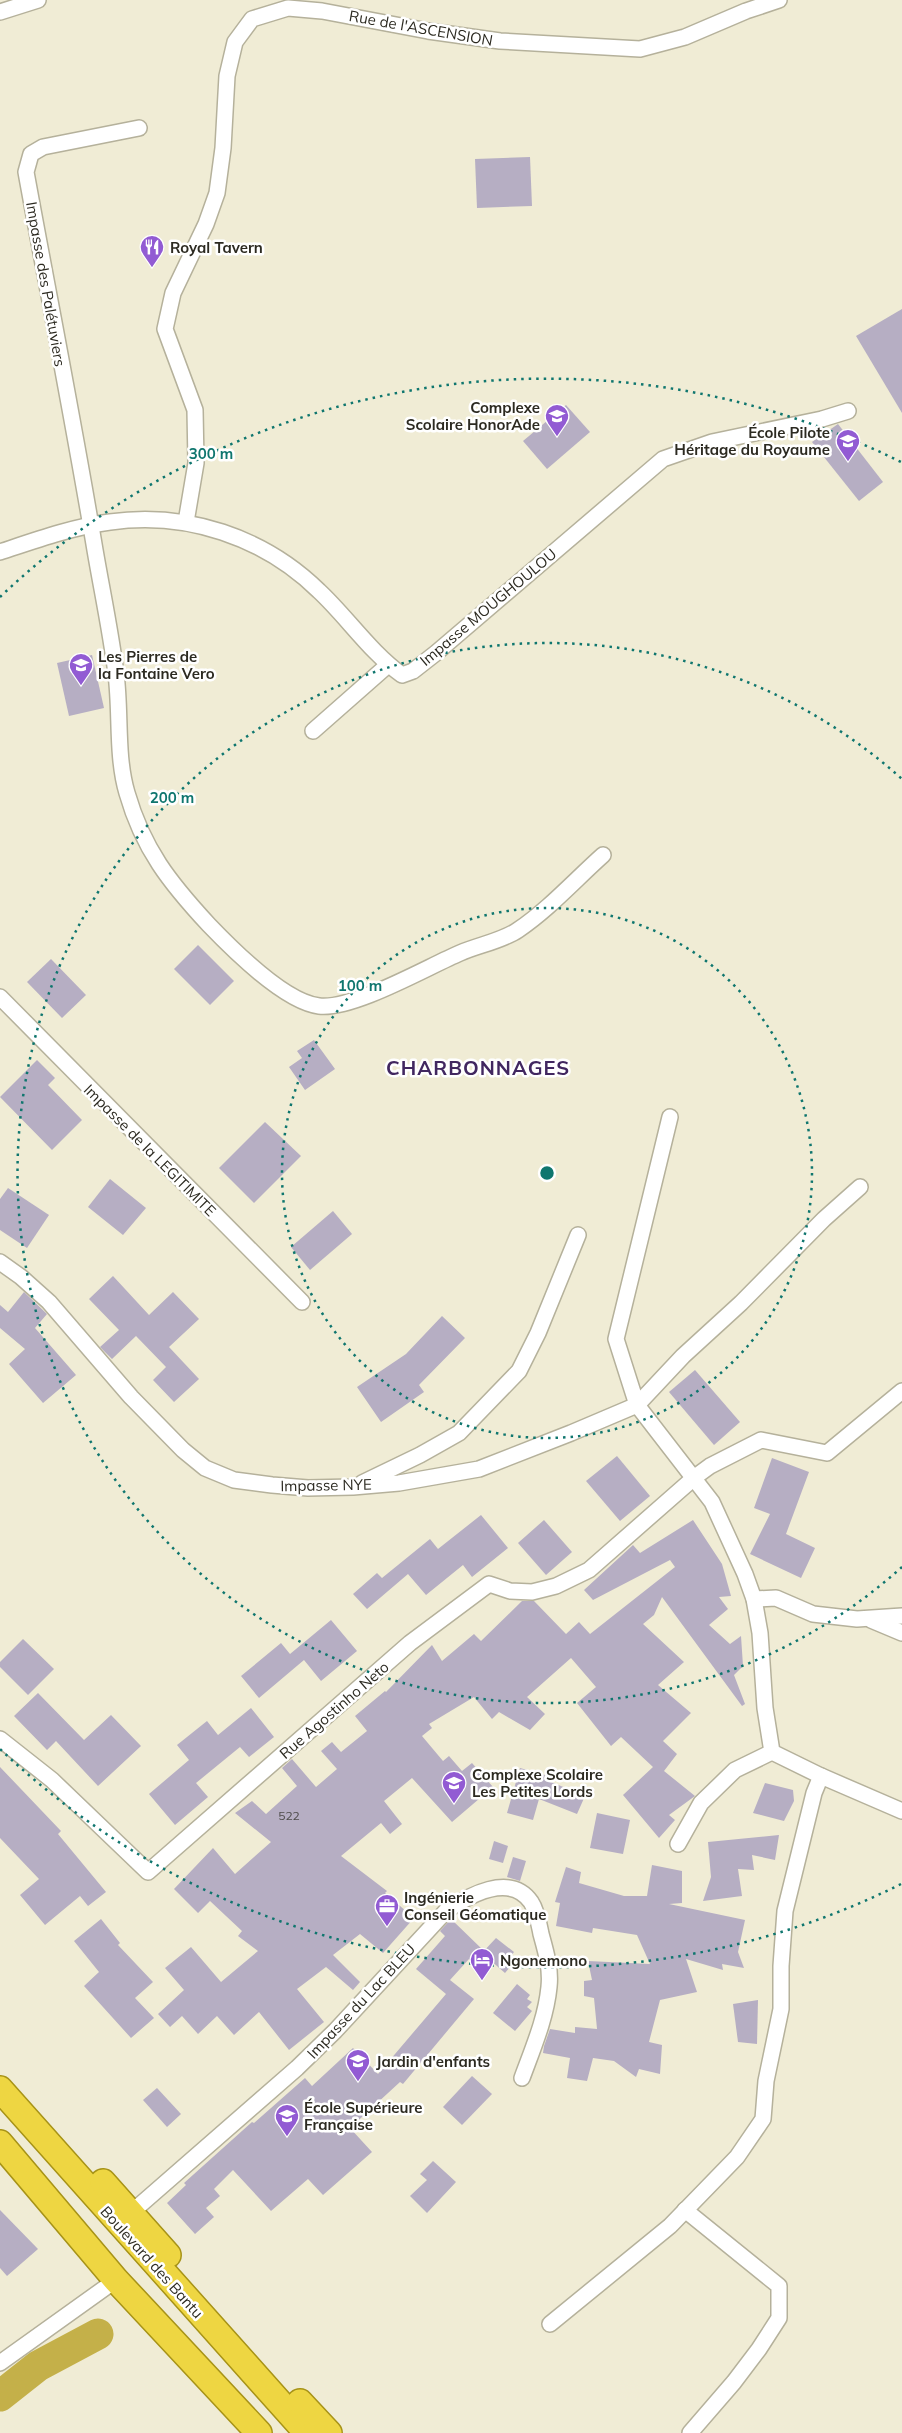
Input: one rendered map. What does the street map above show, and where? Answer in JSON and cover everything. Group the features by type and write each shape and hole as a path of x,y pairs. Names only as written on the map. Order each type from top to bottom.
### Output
{"highway":[{"name":"Boulevard des Bantu","path":"0,2089 307,2433"},
{"path":"29,2122 46,2128 65,2142 132,2212 329,2433"},
{"path":"0,2143 116,2280 259,2433"}],"street":[{"path":"0,12 38,0"},
{"name":"Rue de l'ASCENSION","path":"186,522 196,463 195,410 165,329 173,293 206,224 217,193 223,148 227,76 235,42 252,19 288,8 322,11 428,32 500,41 640,49 685,37 746,11 779,0"},
{"name":"Impasse des Palétuviers","path":"139,128 43,147 31,154 26,172 91,525 116,674 126,790 137,825 157,863 187,901 225,942 261,973 299,1000 321,1007 350,1002 404,980 458,954 515,932 603,855"},
{"name":"Impasse MOUGHOULOU","path":"0,552 91,525 134,520 186,522 228,533 260,548 296,570 335,607 388,665 402,675 413,671 663,459 712,442 822,419 848,411"},
{"path":"313,731 388,665"},
{"name":"Impasse de la LEGITIMITE","path":"0,997 302,1302"},
{"path":"670,1117 616,1338 637,1405 695,1477 712,1502 734,1548 754,1599 760,1633 765,1708 772,1752"},
{"path":"637,1405 683,1356 741,1303 824,1219 860,1187"},
{"path":"354,1487 420,1456 459,1433 507,1384 519,1370 538,1332 578,1235"},
{"name":"Impasse NYE","path":"0,1262 21,1277 49,1302 131,1397 183,1450 205,1468 234,1480 272,1486 308,1488 354,1487 399,1483 479,1469 571,1434 637,1405"},
{"path":"695,1477 710,1466 761,1440 827,1453 902,1391"},
{"name":"Rue Agostinho Neto","path":"0,1739 52,1780 148,1872 250,1785 362,1684 468,1598 489,1584 510,1591 532,1592 556,1586 589,1570 695,1477"},
{"path":"754,1599 776,1598 813,1614 867,1618 902,1616"},
{"path":"867,1618 902,1633"},
{"path":"772,1752 821,1776 902,1811"},
{"path":"678,1844 701,1803 736,1770 772,1752"},
{"path":"550,2324 670,2226 737,2157 752,2138 763,2119 766,2081 781,2009 784,1911 814,1793 821,1776"},
{"name":"Impasse du Lac BLEU","path":"132,2212 297,2068 336,2031 446,1911 484,1891 507,1888 521,1891 531,1903 549,1966 546,2004 522,2078"},
{"path":"685,2210 779,2286 779,2318 734,2382 690,2433"},
{"path":"0,2363 116,2280"}],"building":[{"path":"530,157 532,206 477,208 475,159"},
{"path":"902,309 902,413 856,336"},
{"name":"Complexe Scolaire HonorAde","path":"566,405 590,432 547,469 523,441"},
{"name":"École Pilote Héritage du Royaume","path":"838,424 883,482 859,501 812,442"},
{"name":"Les Pierres de la Fontaine Vero","path":"92,655 104,708 69,716 57,663"},
{"path":"198,945 234,981 210,1005 174,969"},
{"path":"51,959 86,995 62,1018 27,982"},
{"path":"314,1040 335,1069 305,1090 289,1067 302,1058 297,1051"},
{"path":"37,1060 55,1078 48,1085 82,1120 52,1150 0,1097"},
{"path":"265,1122 301,1156 254,1203 219,1168"},
{"path":"110,1179 146,1208 123,1235 88,1207"},
{"path":"8,1188 49,1215 27,1248 0,1230 0,1199"},
{"path":"333,1211 352,1234 310,1270 291,1247"},
{"path":"113,1276 149,1315 173,1292 199,1319 169,1347 199,1379 174,1402 153,1380 166,1367 136,1336 112,1359 100,1347 119,1330 89,1299"},
{"path":"24,1292 47,1314 35,1328 76,1375 43,1403 9,1364 25,1349 0,1328 0,1305 8,1312"},
{"path":"442,1316 465,1338 419,1385 424,1392 381,1422 357,1387 406,1354"},
{"path":"695,1370 740,1422 714,1445 669,1392"},
{"path":"617,1456 650,1496 620,1521 586,1481"},
{"path":"772,1458 809,1472 786,1534 815,1548 801,1578 750,1554 770,1514 754,1508"},
{"path":"481,1515 508,1548 472,1577 463,1565 426,1595 408,1574 367,1609 353,1594 377,1573 382,1578 430,1539 438,1549"},
{"path":"544,1520 572,1552 546,1575 518,1543"},
{"path":"693,1520 722,1564 731,1596 719,1597 728,1609 709,1625 730,1644 741,1636 743,1666 734,1675 745,1704 742,1706 662,1597 654,1615 643,1624 684,1662 658,1685 691,1713 663,1741 677,1754 664,1771 695,1796 669,1815 675,1820 659,1838 623,1795 653,1767 621,1737 611,1746 577,1703 596,1687 571,1658 527,1697 545,1714 530,1730 499,1712 492,1719 474,1697 429,1724 432,1728 422,1736 443,1761 449,1756 462,1771 472,1763 493,1787 452,1822 412,1778 384,1801 402,1824 390,1834 381,1823 341,1856 387,1891 385,1893 414,1918 383,1953 360,1934 333,1955 360,1982 353,1990 326,1967 297,1989 324,2022 289,2050 259,2012 234,2035 217,2016 198,2034 182,2016 170,2027 158,2014 184,1990 165,1968 191,1947 221,1982 258,1951 238,1936 242,1931 210,1901 198,1913 174,1889 213,1848 235,1874 271,1842 235,1813 252,1801 266,1814 297,1786 282,1768 292,1759 316,1787 337,1769 321,1751 332,1742 341,1752 367,1731 355,1716 386,1692 432,1645 442,1661 474,1634 481,1641 522,1601 534,1601 566,1634 579,1622 590,1634 675,1567 670,1560 593,1600 584,1590 633,1545 640,1553"},
{"path":"331,1620 357,1651 321,1681 304,1660 259,1698 241,1676 281,1643 290,1654"},
{"path":"23,1639 54,1669 28,1695 0,1667 0,1662"},
{"path":"38,1693 84,1740 111,1715 141,1746 98,1786 56,1741 47,1750 14,1716"},
{"path":"251,1708 274,1737 249,1757 240,1747 196,1783 208,1797 175,1825 149,1794 189,1760 177,1745 207,1721 218,1735"},
{"path":"0,1767 61,1831 58,1834 106,1892 88,1906 80,1896 45,1925 20,1895 39,1879 0,1838"},
{"path":"520,1768 545,1775 544,1779 585,1796 577,1814 539,1799 533,1820 507,1813"},
{"path":"765,1783 793,1790 794,1801 784,1821 753,1813"},
{"path":"597,1813 630,1820 623,1854 590,1848"},
{"path":"779,1835 775,1860 752,1855 754,1870 738,1869 742,1896 703,1901 711,1877 708,1842"},
{"path":"494,1841 508,1846 503,1863 489,1859"},
{"path":"513,1857 526,1861 520,1881 507,1877"},
{"path":"652,1865 682,1871 682,1903 669,1904 745,1920 738,1952 744,1968 722,1964 723,1970 686,1959 697,1992 660,2000 649,2042 662,2045 660,2074 639,2069 636,2077 614,2061 593,2058 587,2081 567,2078 570,2058 543,2053 544,2046 550,2029 575,2033 575,2027 597,2029 594,1998 584,1996 584,1981 592,1980 588,1961 650,1964 637,1935 593,1928 592,1933 556,1926 560,1903 555,1902 566,1867 581,1872 579,1883 624,1896 647,1896"},
{"path":"101,1919 120,1943 118,1945 153,1982 135,1998 154,2018 131,2038 84,1986 99,1972 74,1941"},
{"path":"451,1919 483,1950 472,1962 469,1959 450,1980 474,1999 403,2084 400,2082 350,2128 372,2152 323,2195 308,2179 271,2211 233,2170 214,2189 220,2196 206,2208 214,2217 195,2234 167,2203 186,2185 184,2183 252,2122 254,2123 305,2078 312,2086 353,2048 378,2074 446,1994 416,1969 445,1936 440,1931"},
{"path":"496,1938 514,1952 511,1956 516,1960 505,1973 482,1953"},
{"path":"517,1984 530,1995 527,1999 532,2002 527,2007 532,2011 515,2031 493,2013"},
{"path":"758,2000 757,2044 738,2042 733,2004"},
{"path":"472,2076 492,2094 462,2125 443,2107"},
{"path":"157,2088 181,2114 167,2127 143,2100"},
{"path":"433,2161 456,2182 427,2213 410,2196 427,2180 420,2174"},
{"path":"0,2210 38,2249 7,2276 0,2268"}],"waterway":[{"path":"0,2396 38,2366 98,2334"}],"place":[{"name":"Royal Tavern","path":"152,268"},
{"name":"Complexe Scolaire HonorAde","path":"557,437"},
{"name":"École Pilote Héritage du Royaume","path":"848,462"},
{"name":"Les Pierres de la Fontaine Vero","path":"81,686"},
{"name":"Complexe Scolaire Les Petites Lords","path":"454,1804"},
{"name":"Ingénierie Conseil Géomatique","path":"387,1927"},
{"name":"Ngonemono","path":"482,1981"},
{"name":"Jardin d'enfants","path":"358,2082"},
{"name":"École Supérieure Française","path":"287,2137"}],"district":[{"name":"CHARBONNAGES","path":"478,1067"}]}
